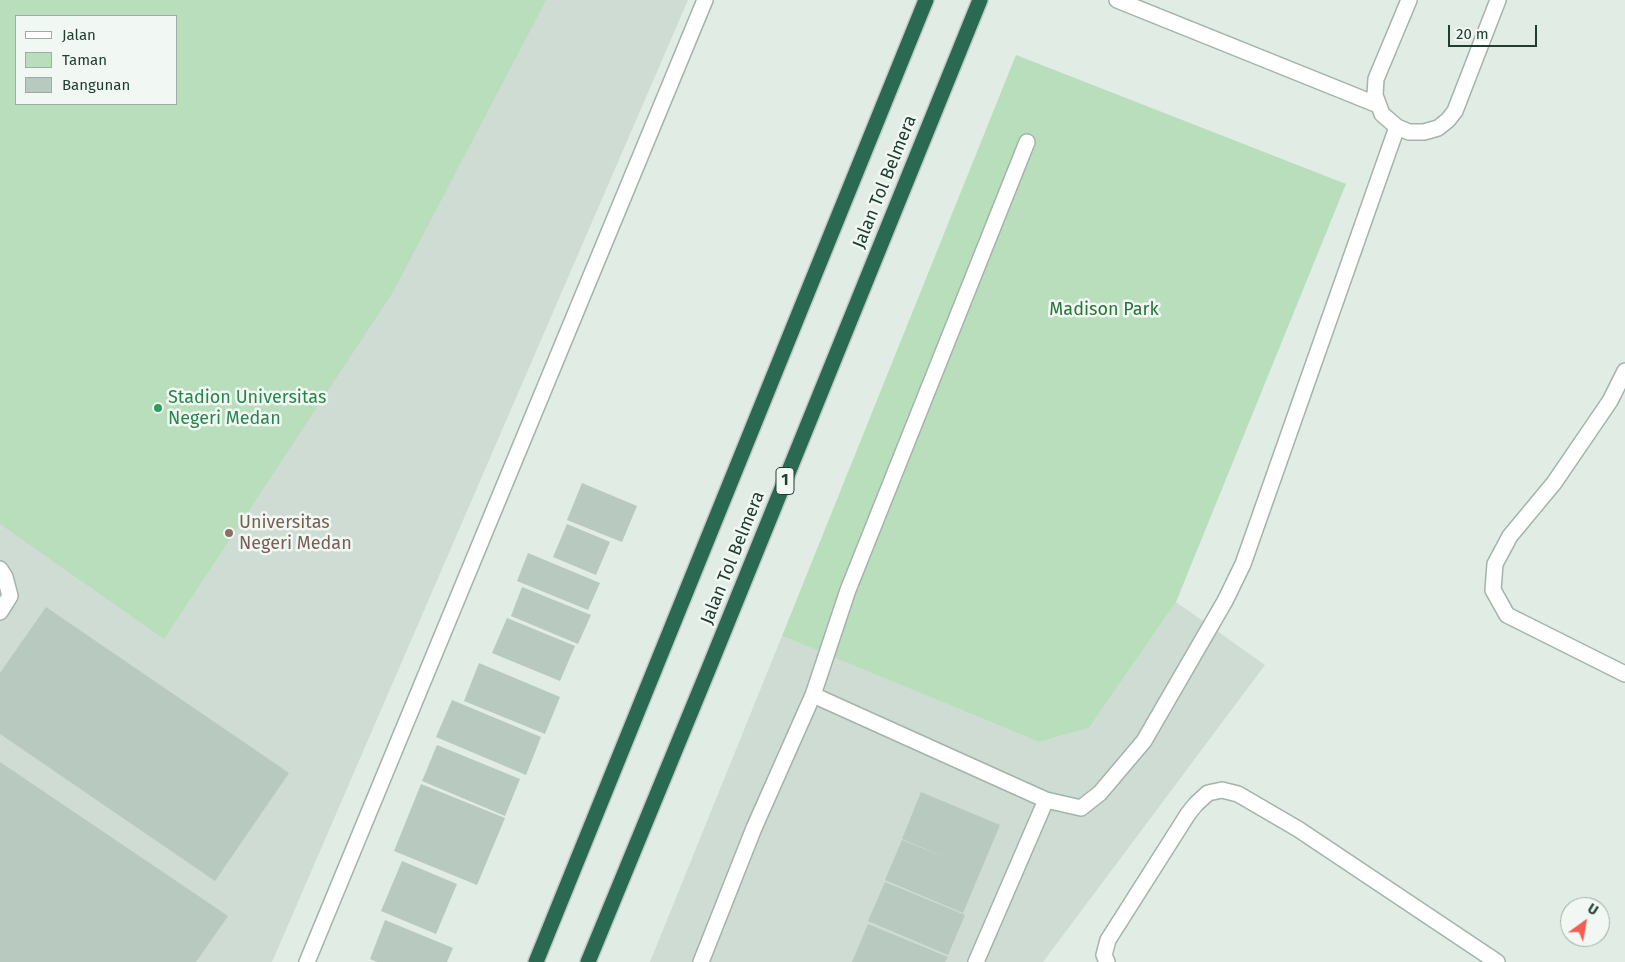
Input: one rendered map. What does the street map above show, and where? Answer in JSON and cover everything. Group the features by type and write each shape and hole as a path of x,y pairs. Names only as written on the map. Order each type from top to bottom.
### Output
{"highway":[{"name":"Jalan Tol Belmera","path":"536,962 926,0"},
{"name":"Jalan Tol Belmera","path":"588,962 980,0"}],"street":[{"path":"307,962 705,0"},
{"path":"1117,0 1378,105"},
{"path":"1409,0 1376,79 1375,95 1382,114 1397,127 1409,132 1424,132 1438,128 1455,111 1498,0"},
{"path":"813,695 1046,800 1081,808 1100,794 1144,742 1225,601 1244,564 1397,127"},
{"path":"701,962 754,828 813,695 848,590 1027,142"},
{"path":"1625,371 1605,410 1554,483 1510,536 1495,564 1493,590 1508,616 1625,674"},
{"path":"0,568 5,577 10,596 0,612"},
{"path":"1107,962 1104,955 1108,940 1188,814 1208,793 1222,790 1238,794 1298,829 1496,962"},
{"path":"976,962 1046,800"}],"shaded area":[{"name":"Universitas Negeri Medan","path":"0,0 688,0 272,962 0,962"},
{"path":"1176,602 1265,665 1043,962 650,962 782,636 1039,742 1089,728"}],"green space":[{"name":"Stadion Universitas Negeri Medan","path":"0,0 546,0 393,292 164,639 0,524"},
{"name":"Madison Park","path":"1016,55 1346,184 1176,602 1089,728 1039,742 782,636"}],"building":[{"path":"582,483 637,506 622,542 567,520"},
{"path":"567,524 610,542 596,575 553,557"},
{"path":"528,553 600,583 588,610 517,581"},
{"path":"522,587 591,615 578,644 511,616"},
{"path":"46,607 289,773 215,881 0,734 0,673"},
{"path":"507,618 575,646 560,681 492,653"},
{"path":"479,663 560,697 545,734 464,701"},
{"path":"452,700 541,737 526,775 436,737"},
{"path":"437,745 520,779 505,816 422,781"},
{"path":"0,762 228,916 196,962 0,962"},
{"path":"421,784 505,818 477,885 394,851"},
{"path":"921,792 1000,825 963,913 885,880 902,840 949,859 902,839"},
{"path":"402,861 457,884 436,934 381,911"},
{"path":"885,882 965,915 948,955 868,921"},
{"path":"385,920 453,948 447,962 377,962 370,959"},
{"path":"868,924 948,957 945,962 852,962"}],"place":[{"name":"Stadion Universitas Negeri Medan","path":"158,408"},
{"name":"Universitas Negeri Medan","path":"229,533"}]}
